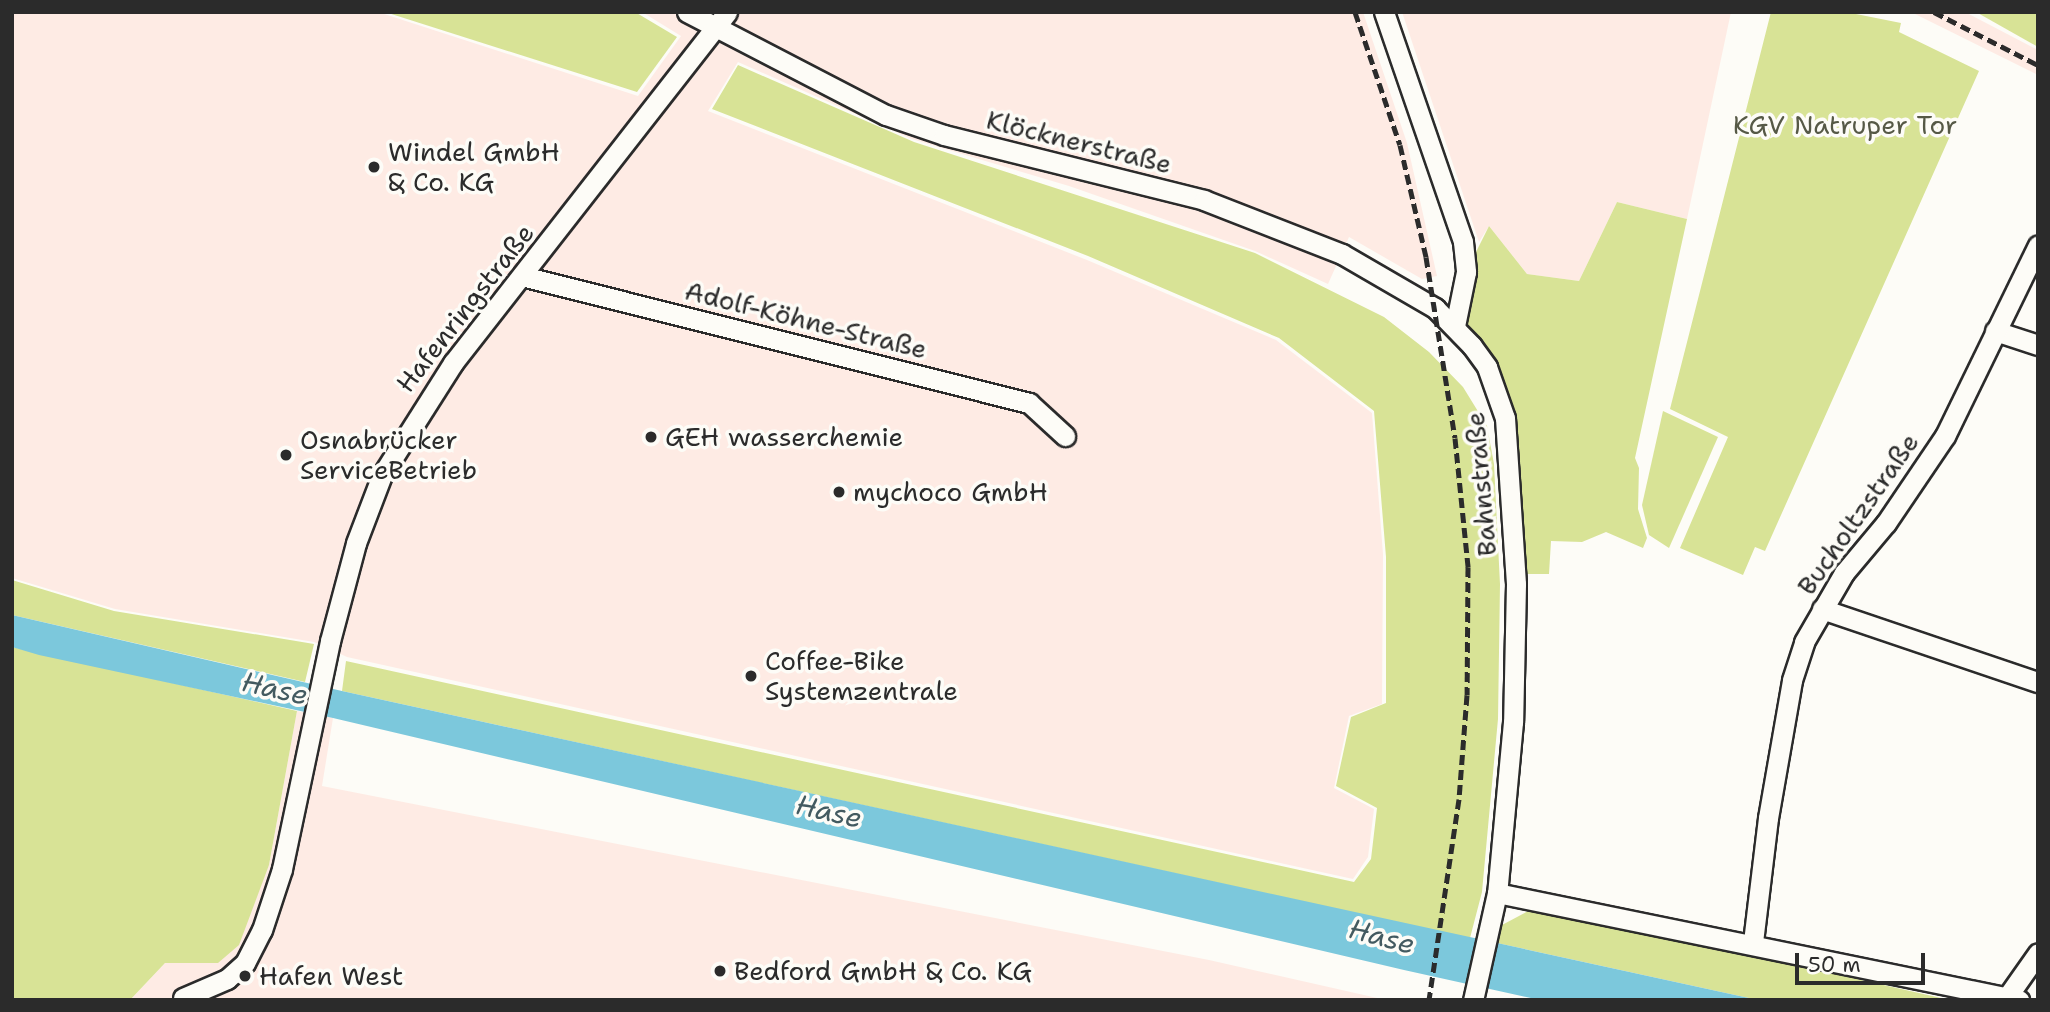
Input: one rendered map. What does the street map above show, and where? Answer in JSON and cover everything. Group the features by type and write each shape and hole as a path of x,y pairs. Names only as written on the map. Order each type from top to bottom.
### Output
{"street":[{"name":"Klöcknerstraße","path":"687,12 722,20 886,115 944,135 1204,200 1276,226 1403,285 1455,326"},
{"path":"1384,12 1463,242 1466,272 1455,326"},
{"name":"Hafenringstraße","path":"183,998 228,979 245,963 282,869 323,667 356,543 382,475 453,363 722,20"},
{"name":"Bucholtzstraße","path":"1753,942 1792,680 1804,642 1844,573 1919,478 1945,436 2038,245"},
{"name":"Adolf-Köhne-Straße","path":"522,276 1029,403 1065,436"},
{"name":"Bahnstraße","path":"1455,326 1487,367 1498,392 1510,464 1516,584 1513,722 1497,893 1485,932 1473,1000"},
{"path":"1995,331 2038,345"},
{"path":"1822,609 2038,682"},
{"path":"1497,893 1753,942 2010,999 2038,953"}],"shaded area":[{"path":"12,12 378,12 638,96 681,36 642,12 1363,12 1407,143 1437,276 1422,279 1349,237 1328,284 1255,251 1069,186 912,139 738,62 708,111 1087,260 1276,340 1372,413 1383,554 1382,704 1349,716 1334,788 1374,809 1368,857 1353,879 347,657 314,642 115,609 12,578"},
{"path":"1402,12 1731,12 1687,219 1617,202 1579,281 1527,274 1489,226 1479,242"},
{"path":"1911,12 1965,12 2038,50 2038,75"},
{"path":"297,711 333,718 322,786 1209,960 1386,1000 130,1000 165,963 218,963 269,865"}],"green space":[{"path":"385,12 635,12 677,37 637,92"},
{"name":"KGV Natruper Tor","path":"1771,12 1846,12 1901,23 1899,32 1979,71 1765,551 1755,547 1743,575 1680,548 1728,437 1670,409"},
{"path":"1976,12 2038,12 2038,47"},
{"path":"738,65 914,142 1255,253 1384,317 1429,352 1463,387 1487,426 1494,464 1500,584 1498,719 1482,892 1470,938 342,691 346,661 1354,882 1371,859 1377,808 1336,786 1351,717 1386,703 1386,557 1374,411 1279,338 1088,256 712,109"},
{"path":"1617,202 1687,219 1635,458 1639,468 1638,509 1647,538 1643,548 1606,532 1582,542 1551,541 1549,574 1516,574 1505,418 1455,326 1466,272 1489,226 1527,274 1579,281"},
{"path":"1663,411 1718,437 1669,548 1649,535 1642,505"},
{"path":"12,580 114,611 314,644 305,682 12,615"},
{"path":"12,647 297,711 269,865 239,945 218,963 165,963 130,1000 12,1000"},
{"path":"1530,910 1950,1000 1758,1000 1497,943 1502,925"}],"water":[{"name":"Hase","path":"12,615 342,691 1758,1000 1540,1000 333,718 39,655 12,647"}],"railway":[{"path":"1355,12 1400,145 1426,257 1455,438 1468,567 1467,695 1459,799 1429,1000"},
{"path":"1934,12 2038,65"}],"place":[{"name":"Windel GmbH & Co. KG","path":"374,167"},
{"name":"GEH wasserchemie","path":"651,437"},
{"name":"Osnabrücker ServiceBetrieb","path":"286,455"},
{"name":"mychoco GmbH","path":"839,492"},
{"name":"Coffee-Bike Systemzentrale","path":"751,676"},
{"name":"Bedford GmbH & Co. KG","path":"720,971"},
{"name":"Hafen West","path":"245,976"}]}
